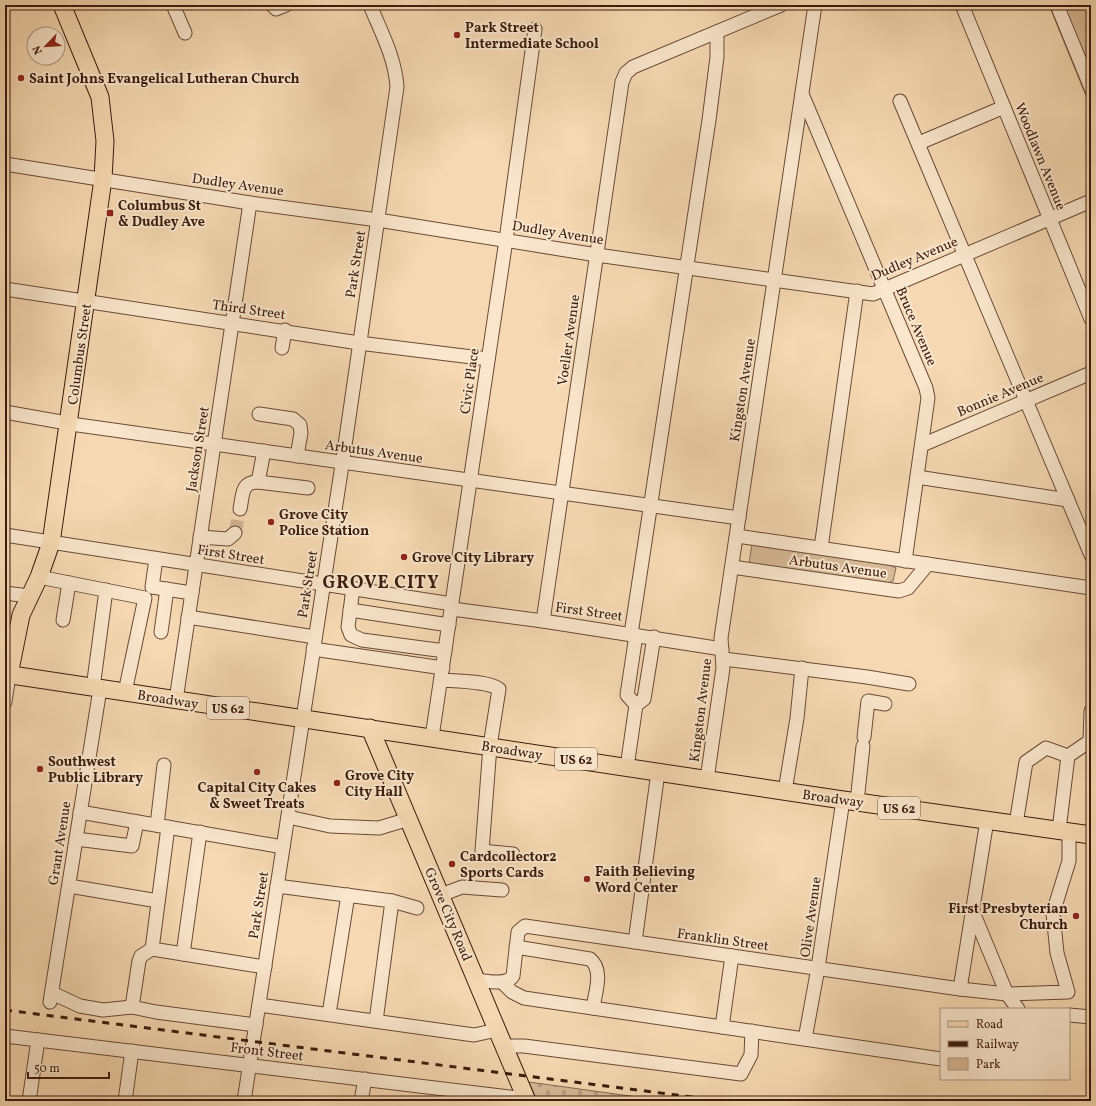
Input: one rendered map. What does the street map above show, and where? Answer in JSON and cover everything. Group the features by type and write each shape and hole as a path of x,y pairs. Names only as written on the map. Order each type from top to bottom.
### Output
{"main road":[{"name":"Columbus Street","path":"7,675 21,616 39,577 51,543 103,180 105,141 101,101 62,5"},
{"name":"Broadway","path":"7,675 432,737 850,801 1091,835"},
{"name":"Grove City Road","path":"370,728 527,1100"}],"street":[{"path":"173,5 185,33"},
{"path":"272,5 276,9 286,5"},
{"path":"636,705 627,695 633,634 716,65 717,32 781,5"},
{"name":"Kingston Avenue","path":"707,779 723,654 721,638 775,279 814,5"},
{"name":"Woodlawn Avenue","path":"962,5 1091,319"},
{"path":"1057,5 1091,88"},
{"name":"Park Street","path":"244,1101 342,463 397,86 392,58 375,7"},
{"name":"Civic Place","path":"432,737 506,240 535,29"},
{"name":"Voeller Avenue","path":"543,621 563,493 622,82 626,73 633,67 717,32"},
{"name":"Bruce Avenue","path":"802,94 926,388 928,407 904,560"},
{"path":"900,101 966,254 1091,555"},
{"path":"919,143 1004,107"},
{"name":"Dudley Avenue","path":"5,164 250,203 378,220 597,255 775,279 872,294 1091,201"},
{"name":"Jackson Street","path":"176,700 250,203"},
{"name":"Third Street","path":"5,289 285,330 359,343 488,359"},
{"path":"821,548 857,291"},
{"path":"282,348 285,330"},
{"name":"Bonnie Avenue","path":"922,445 1091,373"},
{"name":"Arbutus Avenue","path":"5,412 69,423 342,463 739,518"},
{"path":"259,414 293,419 300,425 301,432 297,456"},
{"path":"258,482 264,451"},
{"path":"917,477 1068,500"},
{"path":"240,509 246,485 250,482 308,488"},
{"path":"200,537 228,539 235,533"},
{"name":"First Street","path":"5,535 354,588 452,607 654,637 723,654 802,668 909,684"},
{"name":"Arbutus Avenue","path":"736,536 1091,588"},
{"path":"125,692 145,598 152,587 156,558"},
{"name":"Arbutus Avenue","path":"732,566 900,591 908,588 928,564"},
{"path":"39,577 145,598"},
{"path":"63,620 69,583"},
{"path":"152,587 192,593"},
{"path":"354,588 348,627 351,635 362,640 445,651"},
{"path":"161,632 167,589"},
{"name":"Grant Avenue","path":"106,590 96,688 80,812 51,998 80,1006 103,1010 132,1007"},
{"path":"6,597 29,596"},
{"path":"350,610 449,625"},
{"path":"188,617 314,643 495,686 499,689 490,746 482,851 513,854"},
{"path":"627,767 636,705 644,699 654,637"},
{"path":"785,791 798,718 802,668"},
{"name":"Columbus Street","path":"5,702 7,675"},
{"name":"Olive Avenue","path":"805,1039 850,801 863,742 868,701 885,704"},
{"path":"1068,756 1090,741 1091,711"},
{"path":"1016,824 1026,762 1046,748 1068,756"},
{"path":"1064,831 1068,756"},
{"path":"152,949 158,901 164,765"},
{"path":"635,942 658,772"},
{"path":"80,812 283,847"},
{"path":"288,817 330,826 379,828 409,818"},
{"path":"960,989 986,820"},
{"path":"76,838 132,846 137,822"},
{"name":"Franklin Street","path":"502,982 510,979 512,976 518,932 526,926 960,989 1007,994 1068,992 1057,953 1053,913 1069,861 1064,831"},
{"path":"183,954 200,832"},
{"path":"69,886 158,901"},
{"path":"277,886 392,901 417,908"},
{"path":"441,895 462,887 502,890"},
{"path":"329,1014 348,895"},
{"path":"376,1021 392,901"},
{"path":"973,912 1007,994 1017,1008"},
{"path":"583,957 586,935"},
{"path":"516,947 583,957 594,962 598,972 593,1008"},
{"path":"256,1025 156,1012 132,1007 139,961 141,956 152,949 265,967"},
{"path":"722,1027 732,956"},
{"path":"477,980 502,982 512,992 524,998 940,1059"},
{"path":"259,1005 474,1035 497,1030"},
{"path":"1070,1015 1091,1017"},
{"path":"504,1046 524,1046 741,1074 751,1055 752,1032"},
{"name":"Front Street","path":"5,1036 365,1079 477,1097 527,1100"},
{"path":"29,1101 38,1040"},
{"path":"125,1101 132,1051"},
{"path":"361,1101 365,1079"}],"green space":[{"path":"1049,5 1091,5 1091,108"},
{"path":"752,544 890,565 896,568 893,581 883,585 749,564"},
{"path":"529,1082 666,1101 537,1101"}],"tunnel":[{"path":"235,533 240,509"}],"railway":[{"path":"5,1010 724,1101"}],"place":[{"name":"Park Street Intermediate School","path":"457,35"},
{"name":"Saint Johns Evangelical Lutheran Church","path":"21,78"},
{"name":"Columbus St & Dudley Ave","path":"110,213"},
{"name":"Grove City Police Station","path":"271,522"},
{"name":"Grove City Library","path":"404,557"},
{"name":"Southwest Public Library","path":"40,769"},
{"name":"Capital City Cakes & Sweet Treats","path":"257,772"},
{"name":"Grove City City Hall","path":"337,783"},
{"name":"Cardcollector2 Sports Cards","path":"452,864"},
{"name":"Faith Believing Word Center","path":"587,879"},
{"name":"First Presbyterian Church","path":"1076,916"}],"district":[{"name":"GROVE CITY","path":"381,582"}]}
